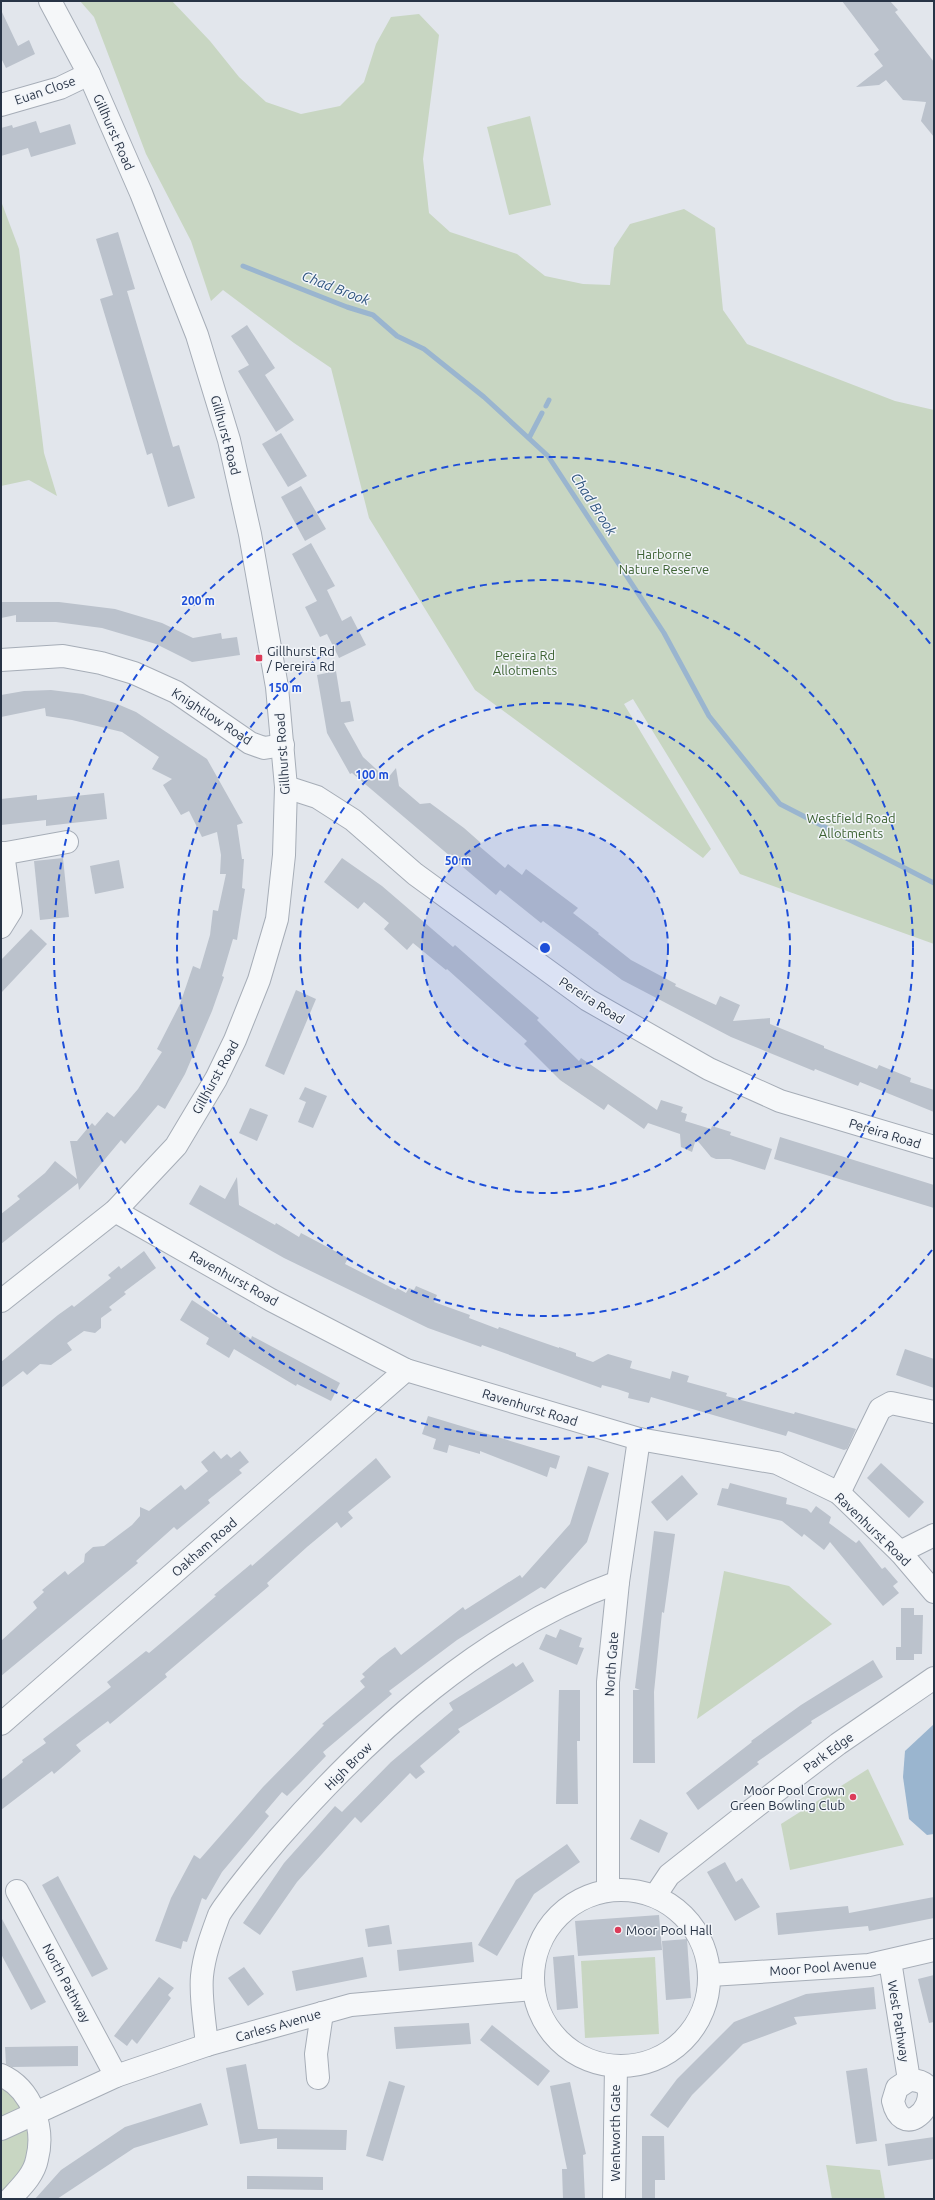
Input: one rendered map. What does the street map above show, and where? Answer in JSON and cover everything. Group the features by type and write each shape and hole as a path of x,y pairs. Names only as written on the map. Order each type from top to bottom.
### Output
{"street":[{"name":"Gillhurst Road","path":"1,1301 115,1211 176,1146 216,1079 235,1040 259,980 277,919 284,855 286,787 283,745 267,624 250,534 229,440 197,335 141,193 89,74 50,1"},
{"name":"Euan Close","path":"1,105 60,88 89,74"},
{"name":"Knightlow Road","path":"1,660 63,656 101,663 134,673 176,692 250,743 264,748 283,745"},
{"name":"Pereira Road","path":"286,787 316,798 353,820 415,874 588,1000 709,1069 780,1101 934,1147"},
{"path":"1,927 11,911 2,853 67,842"},
{"name":"Ravenhurst Road","path":"115,1211 271,1300 406,1370 639,1439 777,1463 839,1493 900,1552 934,1592"},
{"name":"Oakham Road","path":"1,1724 406,1370"},
{"path":"839,1493 880,1410 891,1403 934,1412"},
{"name":"North Gate","path":"608,1890 608,1682 618,1582 639,1439"},
{"path":"900,1552 934,1535"},
{"name":"High Brow","path":"207,2045 202,1976 212,1935 220,1913 251,1871 290,1826 334,1778 394,1720 469,1663 527,1623 580,1596 618,1582"},
{"name":"Park Edge","path":"655,1896 669,1875 739,1819 838,1744 934,1678"},
{"path":"608,1890 632,1890 655,1896 677,1908 695,1927 706,1950 710,1975 706,2004 693,2030 672,2051 645,2064 616,2066 592,2062 570,2050 552,2034 539,2012 533,1989 534,1962 543,1936 555,1919 582,1898 608,1890"},
{"name":"North Pathway","path":"17,1891 116,2076"},
{"name":"Moor Pool Avenue","path":"710,1975 869,1965 934,1950"},
{"name":"West Pathway","path":"890,1961 908,2080"},
{"name":"Carless Avenue","path":"1,2129 116,2076 207,2045 351,2005 533,1989"},
{"path":"318,2078 316,2054 322,2013"},
{"name":"Wentworth Gate","path":"614,2199 616,2066"},
{"path":"1,2074 22,2091 35,2113 40,2135 37,2160 27,2182 10,2199"}],"green space":[{"path":"80,1 172,1 210,41 239,77 266,102 301,114 340,106 364,82 376,44 391,17 419,14 439,35 423,159 429,213 450,232 517,254 545,276 583,284 610,285 614,248 630,224 684,209 715,228 723,310 747,344 895,401 934,410 934,944 740,874 633,699 624,704 711,849 703,858 475,690 369,518 331,368 294,343 223,290 211,301 191,241 146,154 94,17"},
{"path":"530,116 551,205 509,215 487,127"},
{"path":"1,201 19,249 44,453 57,496 29,480 1,486"},
{"path":"724,1571 789,1586 832,1624 697,1719"},
{"name":"Moor Pool Crown Green Bowling Club","path":"868,1769 904,1845 790,1870 781,1824"},
{"path":"655,1957 659,2034 585,2038 581,1961"},
{"path":"1,2082 26,2108 1,2120"},
{"path":"30,2118 32,2158 1,2198 1,2132"},
{"path":"826,2165 880,2170 885,2199 832,2199"}],"water":[{"path":"934,1724 934,1834 927,1835 909,1819 903,1777 905,1751"}],"building":[{"path":"842,1 890,1 898,10 895,12 934,62 934,137 921,121 926,102 903,100 886,80 879,85 856,87 883,66 874,54 879,50"},
{"path":"1,10 18,46 29,40 35,54 6,68 1,58"},
{"path":"36,121 40,133 70,124 76,144 31,157 28,148 1,156 1,128 12,125 13,128"},
{"path":"118,232 135,289 127,291 173,447 179,445 195,498 168,507 152,453 147,455 100,299 113,295 96,239"},
{"path":"247,325 275,368 265,375 294,420 276,432 238,371 249,365 231,336"},
{"path":"281,433 307,476 288,487 262,444"},
{"path":"301,486 326,529 305,541 281,497"},
{"path":"311,543 335,586 327,590 342,621 351,616 366,645 339,658 327,634 320,637 305,607 317,601 292,554"},
{"path":"1,602 59,602 115,609 162,623 193,638 221,633 222,639 237,637 240,655 192,662 156,644 102,628 56,622 16,622 16,615 1,618"},
{"path":"336,671 341,702 350,701 354,721 344,723 363,757 387,779 396,768 399,786 420,804 430,803 464,828 481,843 479,846 505,868 508,864 522,875 526,869 578,908 573,913 631,960 676,984 675,986 716,1005 720,996 740,1005 733,1021 770,1018 770,1024 824,1046 824,1048 877,1069 879,1065 911,1078 910,1082 934,1090 934,1112 860,1082 858,1086 815,1069 814,1071 731,1037 622,980 543,921 541,923 500,890 496,895 352,773 350,774 327,733 317,675"},
{"path":"51,690 83,694 115,703 136,712 207,759 243,823 237,825 242,859 244,859 242,888 245,889 237,940 233,939 222,976 224,977 212,1011 185,1074 165,1109 158,1105 125,1144 121,1140 79,1190 78,1183 1,1244 1,1214 20,1199 17,1196 45,1173 55,1161 77,1179 70,1141 77,1141 92,1123 95,1126 107,1112 114,1117 138,1089 162,1052 157,1049 180,1004 193,966 200,969 210,935 213,910 218,911 226,874 220,874 221,855 217,832 202,837 189,811 181,815 163,785 172,779 152,769 159,757 122,732 72,720 46,716 45,708 1,717 1,695 24,691"},
{"path":"104,793 107,819 46,826 46,820 1,825 1,799 37,795 37,800"},
{"path":"63,858 69,917 40,920 34,861"},
{"path":"342,858 382,886 453,947 455,945 539,1018 537,1020 579,1061 581,1058 657,1110 661,1100 683,1107 681,1112 687,1114 685,1121 711,1129 712,1126 731,1132 730,1135 772,1149 765,1170 730,1159 716,1159 711,1157 696,1139 692,1152 681,1147 680,1134 648,1123 644,1129 608,1104 604,1110 560,1080 524,1044 527,1041 447,969 446,970 413,943 407,950 384,929 389,923 364,902 358,909 324,882"},
{"path":"119,860 124,888 95,894 90,866"},
{"path":"31,929 47,944 1,993 1,960"},
{"path":"296,990 316,999 284,1075 265,1066"},
{"path":"305,1087 327,1096 313,1128 298,1122 306,1102 299,1099"},
{"path":"250,1108 268,1115 257,1141 239,1133"},
{"path":"780,1137 934,1185 934,1208 774,1159"},
{"path":"237,1177 239,1205 275,1225 276,1223 299,1237 301,1233 348,1258 345,1264 396,1290 397,1288 406,1293 409,1288 414,1290 416,1286 437,1295 434,1302 470,1315 469,1318 498,1329 499,1327 576,1353 576,1356 593,1362 608,1354 632,1361 630,1368 670,1379 672,1371 689,1376 687,1382 727,1393 726,1396 794,1414 795,1412 856,1429 847,1449 844,1450 788,1431 786,1436 651,1397 649,1403 628,1398 629,1393 602,1385 601,1388 482,1345 481,1347 428,1328 284,1258 189,1204 200,1185 225,1199"},
{"path":"144,1251 156,1268 124,1292 126,1294 109,1307 112,1310 101,1318 101,1328 95,1333 84,1331 67,1343 72,1350 51,1365 40,1364 27,1375 23,1371 1,1388 1,1362 58,1315 72,1305 74,1307 111,1278 108,1275 119,1266 121,1269"},
{"path":"192,1300 251,1339 252,1336 340,1383 331,1401 297,1384 296,1386 234,1349 229,1358 206,1344 209,1338 180,1320"},
{"path":"905,1349 934,1359 934,1388 896,1375"},
{"path":"428,1416 560,1456 556,1469 550,1467 547,1477 480,1451 480,1454 449,1445 447,1453 433,1449 436,1439 422,1434"},
{"path":"214,1451 221,1459 227,1454 231,1458 240,1451 249,1462 239,1470 242,1473 208,1500 210,1503 177,1530 174,1527 136,1561 138,1563 1,1676 1,1641 37,1608 33,1602 44,1592 42,1590 65,1571 68,1575 84,1562 85,1554 93,1547 104,1546 132,1525 140,1516 140,1507 149,1511 181,1485 185,1490 208,1471 201,1462"},
{"path":"376,1458 391,1477 348,1512 353,1518 341,1528 337,1522 267,1583 269,1586 165,1674 167,1677 110,1724 108,1721 76,1745 81,1751 54,1774 52,1771 1,1810 1,1780 23,1762 22,1760 46,1743 43,1739 111,1687 107,1682 146,1651 149,1653 216,1596 214,1595 251,1564 252,1566"},
{"path":"881,1463 924,1502 909,1518 867,1478"},
{"path":"588,1466 609,1473 587,1542 545,1589 541,1587 457,1640 389,1691 392,1694 323,1752 326,1756 301,1782 287,1796 282,1792 265,1812 269,1816 222,1872 206,1900 202,1898 187,1942 183,1941 181,1949 155,1941 171,1898 194,1855 200,1859 263,1787 324,1725 322,1724 365,1687 360,1681 365,1677 362,1674 380,1658 395,1647 401,1655 463,1607 465,1610 520,1575 522,1578 570,1524"},
{"path":"682,1475 698,1494 667,1521 651,1502"},
{"path":"730,1483 787,1498 786,1504 807,1509 811,1513 816,1506 831,1517 829,1523 856,1543 859,1540 882,1569 885,1567 898,1582 893,1586 899,1593 883,1606 830,1542 824,1550 804,1534 802,1537 782,1521 717,1505 722,1488 728,1489"},
{"path":"654,1531 675,1534 664,1613 662,1612 654,1692 655,1763 633,1763 633,1690 640,1690 635,1688"},
{"path":"901,1608 914,1608 914,1615 923,1615 922,1654 914,1654 914,1660 896,1660 896,1647 901,1647"},
{"path":"560,1629 582,1638 579,1647 584,1648 577,1665 539,1649 546,1634 556,1638"},
{"path":"873,1660 883,1677 811,1721 812,1723 757,1762 759,1764 698,1810 686,1793 752,1742 751,1741 801,1705"},
{"path":"523,1662 534,1681 458,1729 460,1732 420,1766 425,1772 416,1779 410,1773 361,1823 355,1817 297,1882 260,1935 243,1923 284,1863 335,1806 342,1812 391,1762 453,1710 449,1703 513,1663 516,1667"},
{"path":"559,1690 580,1690 580,1741 577,1741 578,1804 556,1804"},
{"path":"640,1819 668,1833 659,1853 630,1839"},
{"path":"567,1844 580,1862 534,1894 497,1956 478,1945 516,1880"},
{"path":"725,1862 736,1882 742,1878 760,1907 735,1921 707,1872"},
{"path":"58,1876 108,1969 92,1977 42,1885"},
{"path":"934,1897 934,1918 869,1931 868,1926 778,1935 776,1913 848,1906 849,1913"},
{"name":"Moor Pool Hall","path":"659,1915 662,1950 578,1956 575,1921"},
{"path":"1,1917 46,2002 31,2010 1,1954"},
{"path":"389,1925 392,1944 368,1947 365,1929"},
{"path":"687,1939 691,1998 666,2000 662,1941"},
{"path":"472,1942 474,1962 399,1971 397,1950"},
{"path":"574,1955 578,2008 557,2010 553,1957"},
{"path":"363,1957 367,1977 296,1991 292,1971"},
{"path":"244,1967 264,1994 248,2006 228,1978"},
{"path":"934,1975 934,2022 929,2023 918,1979"},
{"path":"159,1977 174,1988 168,1995 171,1998 137,2044 132,2039 127,2046 114,2036"},
{"path":"874,1987 876,2009 794,2017 797,2024 743,2044 692,2095 668,2128 650,2115 677,2079 734,2022 806,1994"},
{"path":"469,2023 471,2044 396,2049 394,2027"},
{"path":"492,2025 550,2071 538,2086 480,2040"},
{"path":"78,2046 78,2066 12,2067 6,2064 5,2047"},
{"path":"246,2064 258,2129 347,2130 346,2150 277,2149 277,2138 240,2144 226,2068"},
{"path":"867,2068 877,2141 856,2144 846,2071"},
{"path":"389,2081 405,2086 383,2161 366,2156"},
{"path":"570,2082 586,2154 583,2155 585,2199 563,2199 562,2169 567,2169 550,2086"},
{"path":"201,2103 208,2125 134,2148 57,2199 35,2199 61,2170 125,2127"},
{"path":"642,2136 664,2136 665,2180 655,2180 655,2198 642,2198"},
{"path":"934,2137 934,2159 888,2166 885,2144"},
{"path":"247,2176 323,2177 323,2190 247,2189"}],"waterway":[{"name":"Chad Brook","path":"243,266 347,307 373,315 397,336 424,349 484,397 548,456 664,633 709,716 780,804 934,883"},
{"path":"546,406 549,400"},
{"path":"529,438 542,413"}],"place":[{"name":"Gillhurst Rd / Pereira Rd","path":"259,658"},
{"name":"Moor Pool Crown Green Bowling Club","path":"853,1797"},
{"name":"Moor Pool Hall","path":"618,1930"}],"park label":[{"name":"Harborne Nature Reserve","path":"664,562"},
{"name":"Pereira Rd Allotments","path":"525,662"},
{"name":"Westfield Road Allotments","path":"851,826"}]}
